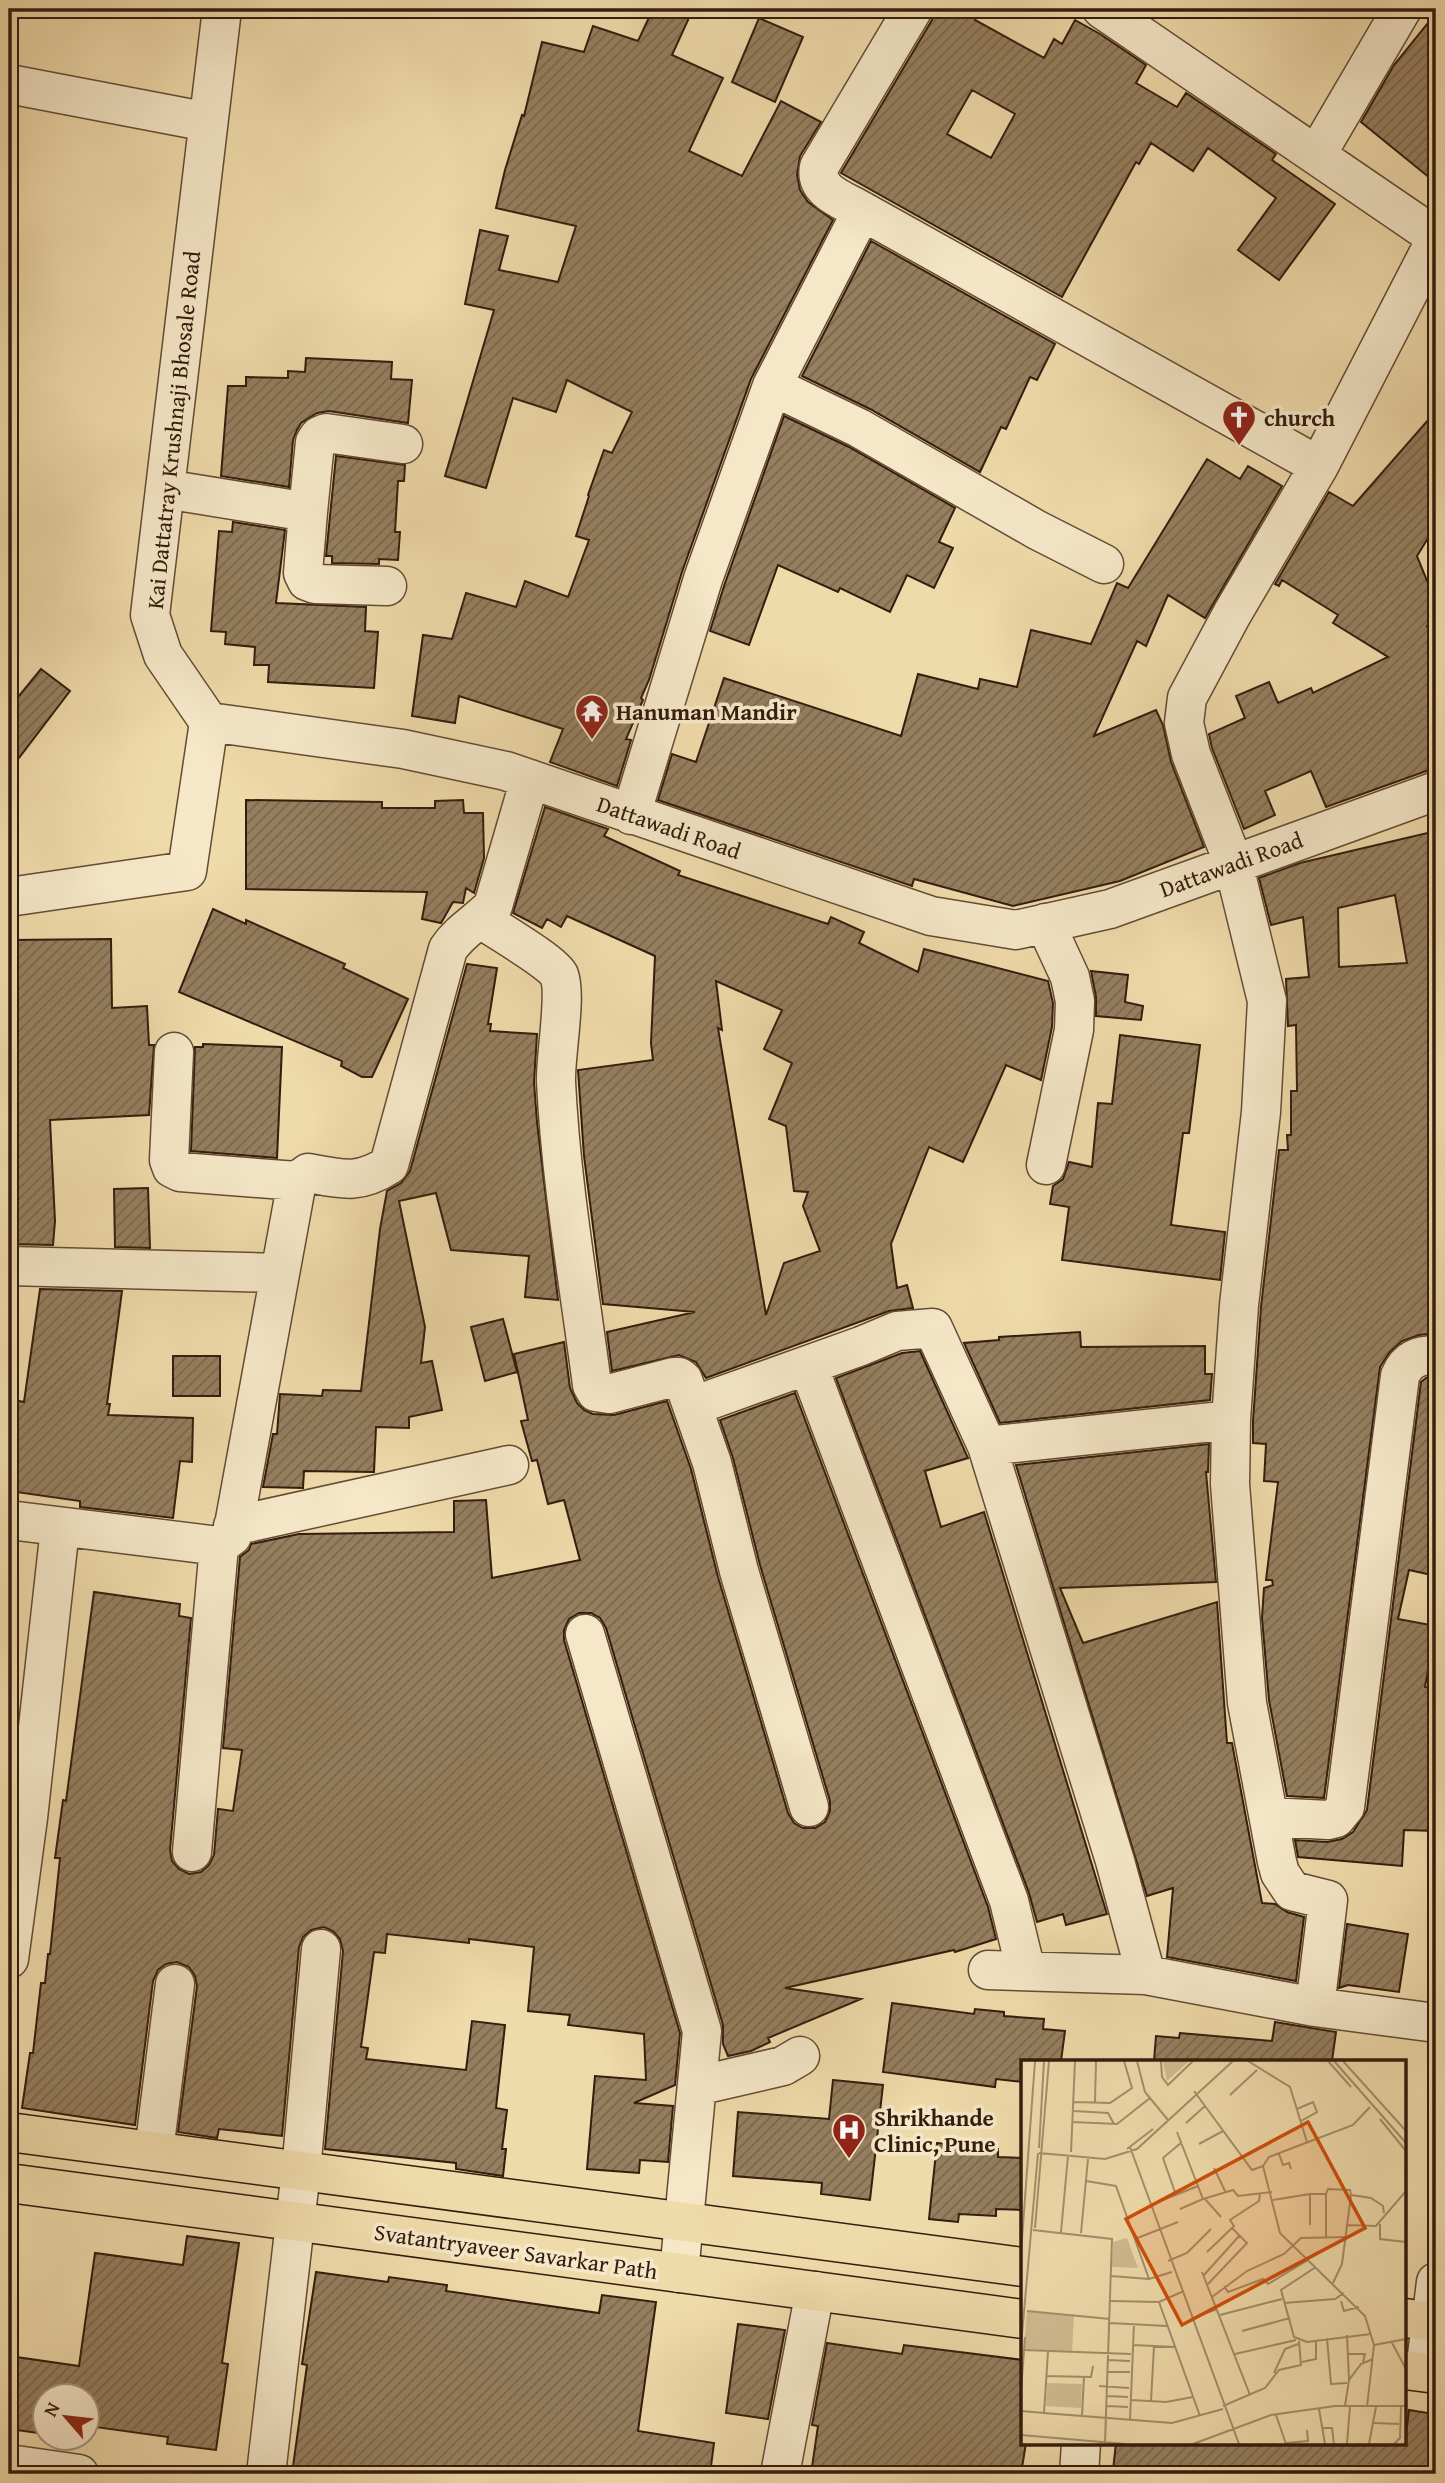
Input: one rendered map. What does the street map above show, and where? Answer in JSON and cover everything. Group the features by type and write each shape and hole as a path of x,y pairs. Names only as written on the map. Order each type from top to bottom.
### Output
{"main road":[{"path":"9,2132 1021,2267"},
{"name":"Svatantryaveer Savarkar Path","path":"9,2183 1021,2319"}],"street":[{"name":"Kai Dattatray Krushnaji Bhosale Road","path":"209,722 163,655 150,615 222,9"},
{"path":"913,9 819,167 817,177 822,187 1319,466"},
{"path":"1102,9 1436,238 1319,466 1186,698 1184,723 1191,754 1233,862 1267,1000 1261,1112 1239,1305 1231,1420 1230,1484 1247,1703 1280,1872 1292,1891 1328,1900 1315,2007"},
{"path":"1317,154 1402,9"},
{"path":"9,84 208,122"},
{"path":"631,815 703,579 772,386 862,211"},
{"path":"772,386 859,428 1037,530 1104,564"},
{"path":"387,586 314,584 307,581 303,573 315,442 319,436 326,433 402,444"},
{"path":"165,489 308,512"},
{"path":"9,897 187,871 209,722"},
{"name":"Dattawadi Road","path":"209,722 403,749 506,771 931,916 1016,930 1110,909 1233,862 1436,791"},
{"path":"174,1052 169,1160 172,1168 180,1172 297,1181 308,1173 352,1181 389,1165 448,949 455,938 481,919 493,905 530,779"},
{"path":"481,919 559,974 561,994 556,1080 569,1214 593,1385 596,1392 609,1394 680,1377 683,1380 712,1463 739,1571 809,1807"},
{"path":"1045,923 1070,977 1075,1001 1074,1030 1046,1165"},
{"path":"192,1852 226,1536 297,1181"},
{"path":"9,1266 280,1273"},
{"path":"693,1406 897,1331 933,1328 987,1446 1115,1861 1146,1975"},
{"path":"1269,1817 1328,1820 1336,1818 1345,1807 1401,1376 1405,1365 1412,1359 1436,1354"},
{"path":"808,1365 1009,1901 1026,1971"},
{"path":"987,1446 1231,1420"},
{"path":"9,1520 60,1528 226,1536 509,1465"},
{"path":"9,1959 18,1816 60,1528"},
{"path":"585,1634 702,2031 678,2273"},
{"path":"266,2474 301,2171 321,1949"},
{"path":"988,1970 1146,1975 1315,2007 1436,2023"},
{"path":"154,2151 175,1984"},
{"path":"697,2086 783,2066 800,2056"},
{"path":"1422,2372 1424,2320 1436,2282"},
{"path":"780,2474 815,2291"},
{"path":"1079,2474 1081,2444"},
{"path":"9,2465 79,2474"}],"building":[{"path":"653,9 693,9 672,55 723,78 689,151 742,176 781,101 821,122 800,156 797,175 800,190 808,202 833,220 751,379 682,572 641,698 643,700 626,739 631,740 617,786 550,762 563,729 459,696 455,723 412,716 423,635 452,639 466,593 516,607 525,581 568,597 589,540 576,536 588,495 604,450 612,453 632,412 567,380 556,412 513,398 486,488 445,476 494,310 465,304 480,230 508,236 499,270 558,282 576,226 496,208 505,170 522,115 524,116 542,42 584,52 593,26 638,41"},
{"path":"935,9 980,9 975,20 1044,58 1054,39 1062,44 1075,20 1146,65 1136,83 1177,107 1186,93 1276,154 1272,160 1335,204 1279,280 1238,250 1276,198 1208,148 1193,171 1151,143 1139,164 1136,162 1062,297 841,173 932,20","holes":["972,90 1015,114 991,158 947,134"]},
{"path":"1436,13 1436,183 1361,122 1394,65"},
{"path":"759,18 803,37 775,102 732,82"},
{"path":"871,241 1055,344 1037,380 1030,377 1006,429 1001,427 980,472 870,409 802,376"},
{"path":"306,358 392,362 391,379 412,380 408,423 329,411 317,413 301,423 293,440 289,487 221,476 228,386 246,386 246,377 288,378 288,371 305,372"},
{"path":"1436,411 1436,525 1417,556 1436,603 1436,622 1427,626 1436,647 1436,770 1429,770 1326,807 1311,771 1265,791 1275,815 1244,829 1209,734 1245,718 1236,696 1269,682 1278,703 1311,688 1313,693 1388,657 1333,623 1338,615 1282,580 1279,586 1275,584 1329,492 1353,506"},
{"path":"784,416 849,447 955,508 939,542 953,548 934,588 907,575 890,612 840,588 838,592 778,565 749,645 710,631"},
{"path":"336,456 405,465 404,481 398,481 395,532 400,532 398,560 379,559 379,564 332,563 332,556 326,556"},
{"path":"1207,459 1240,479 1248,466 1282,486 1205,618 1168,595 1146,646 1137,641 1094,736 1156,710 1163,725 1171,762 1204,847 1120,881 1013,906 914,879 912,886 658,800 672,754 696,762 724,678 901,736 918,674 978,689 980,679 1017,687 1031,630 1091,644 1117,583 1128,588"},
{"path":"233,522 285,530 276,603 366,607 365,631 378,632 374,688 268,682 269,665 254,665 255,647 225,644 226,632 211,631 219,531 232,532"},
{"path":"41,669 70,691 9,771 9,688 19,696"},
{"path":"246,800 382,802 382,808 435,808 435,801 463,800 464,813 483,813 484,858 474,893 466,888 463,903 453,902 441,923 422,919 427,892 246,889"},
{"path":"545,807 608,829 604,836 680,871 678,875 828,924 831,917 864,932 859,943 918,972 924,949 1048,981 1053,1003 1052,1027 1041,1080 1006,1065 963,1162 929,1147 891,1244 897,1288 907,1285 913,1308 889,1311 706,1378 696,1362 679,1355 612,1371 607,1332 695,1312 603,1304 584,1156 578,1070 653,1060 651,1043 655,956 567,916 561,927 547,919 542,928 513,913","holes":["716,981 782,1010 764,1049 792,1063 769,1119 786,1126 794,1191 808,1192 803,1206 820,1251 784,1263 766,1315 718,1028 722,1030"]},
{"path":"1436,831 1436,1183 1432,1183 1436,1243 1436,1333 1402,1341 1389,1353 1380,1367 1324,1798 1287,1796 1269,1700 1262,1618 1264,1588 1273,1585 1272,1580 1266,1580 1278,1482 1264,1481 1266,1444 1253,1443 1261,1307 1279,1150 1288,1150 1287,1135 1291,1135 1291,1091 1297,1091 1296,1025 1288,1026 1286,979 1309,977 1303,917 1271,925 1259,878 1300,863","holes":["1395,895 1407,963 1339,967 1338,908"]},
{"path":"213,909 246,924 246,920 345,964 343,968 408,999 372,1077 362,1077 341,1066 342,1061 179,992"},
{"path":"111,939 112,1008 147,1006 149,1045 154,1045 149,1115 50,1120 55,1221 53,1245 9,1244 9,940"},
{"path":"467,964 497,968 488,1024 491,1024 490,1031 537,1034 534,1082 537,1122 558,1300 525,1297 529,1256 451,1250 436,1193 399,1201 425,1327 421,1363 432,1361 442,1410 409,1417 409,1428 376,1427 374,1472 304,1471 303,1488 263,1487 273,1434 277,1434 280,1394 322,1396 323,1390 361,1391 387,1191 401,1183 410,1171"},
{"path":"1091,971 1128,975 1125,1002 1143,1006 1141,1020 1096,1016"},
{"path":"1120,1035 1200,1045 1189,1133 1183,1133 1171,1225 1225,1232 1220,1280 1062,1260 1069,1207 1050,1204 1053,1186 1063,1179 1069,1162 1092,1167 1098,1103 1112,1104"},
{"path":"203,1044 282,1047 277,1158 191,1151 195,1047 203,1047"},
{"path":"148,1188 150,1248 115,1247 114,1189"},
{"path":"40,1289 122,1291 107,1404 110,1404 108,1415 193,1418 192,1462 180,1461 173,1518 80,1507 80,1501 9,1491 9,1433 14,1400 24,1402"},
{"path":"503,1319 517,1372 485,1381 471,1327"},
{"path":"1080,1332 1081,1347 1205,1346 1205,1374 1212,1374 1210,1400 1000,1423 964,1343 999,1340 999,1337"},
{"path":"564,1342 570,1388 577,1403 584,1410 593,1414 614,1415 667,1401 691,1469 718,1577 788,1813 794,1823 803,1828 815,1828 825,1822 830,1811 830,1801 720,1420 795,1393 988,1907 996,1939 955,1952 954,1950 785,1988 861,1999 768,2038 770,2042 751,2051 728,2056 723,2044 723,2025 606,1628 600,1618 591,1613 579,1613 569,1619 564,1630 564,1640 680,2033 675,2085 634,2103 673,2106 668,2162 640,2160 639,2173 587,2169 595,2076 646,2080 644,2034 568,2025 570,2015 528,2011 534,1947 469,1939 469,1943 387,1934 385,1953 374,1952 361,2047 368,2048 366,2059 466,2070 472,2021 505,2025 496,2108 507,2110 502,2149 506,2149 503,2176 456,2169 456,2163 325,2149 343,1951 340,1939 333,1931 324,1927 311,1930 303,1937 299,1947 282,2136 219,2129 217,2138 178,2132 197,1986 189,1967 177,1962 166,1964 158,1970 153,1981 135,2125 22,2108 30,2053 33,2053 41,1983 45,1983 50,1954 60,1858 55,1858 63,1800 66,1801 94,1592 180,1604 179,1616 191,1618 170,1850 172,1861 179,1869 189,1874 201,1872 209,1865 214,1855 218,1809 233,1811 242,1750 223,1748 240,1557 249,1550 251,1544 299,1534 454,1532 454,1501 486,1500 492,1578 580,1560 564,1500 548,1504 537,1460 532,1461 521,1421 528,1420 514,1354"},
{"path":"920,1351 968,1458 925,1471 941,1527 984,1512 1107,1914 1066,1925 1063,1914 1037,1922 1029,1893 836,1378 902,1353"},
{"path":"173,1356 220,1356 220,1396 173,1396"},
{"path":"1436,1377 1436,1576 1409,1570 1398,1619 1436,1626 1425,1687 1436,1689 1436,1831 1404,1830 1402,1866 1298,1857 1295,1840 1327,1842 1342,1839 1353,1832 1367,1810 1421,1382 1426,1378"},
{"path":"1209,1444 1206,1472 1216,1582 1060,1588 1083,1643 1217,1602 1227,1743 1232,1743 1262,1903 1275,1904 1287,1912 1304,1917 1296,1981 1167,1957 1173,1888 1147,1896 1016,1465"},
{"path":"1347,1924 1408,1934 1399,1992 1348,1985 1339,1988"},
{"path":"892,2003 974,2014 975,2009 1004,2012 1004,2016 1044,2019 1043,2029 1065,2031 1061,2060 1021,2060 1021,2082 996,2079 995,2087 883,2072"},
{"path":"1275,2022 1336,2032 1332,2060 1154,2060 1156,2036 1179,2038 1180,2033 1272,2041"},
{"path":"833,2080 883,2085 870,2200 821,2194 822,2183 733,2176 738,2112 829,2119"},
{"path":"937,2143 966,2148 998,2149 998,2157 1021,2158 1021,2210 996,2209 996,2216 959,2214 958,2222 929,2219"},
{"path":"187,2236 239,2243 222,2363 228,2364 216,2450 167,2444 168,2437 102,2428 102,2382 32,2382 32,2432 9,2429 9,2356 79,2366 95,2253 183,2265"},
{"path":"316,2272 388,2282 389,2277 447,2285 446,2291 599,2313 602,2295 656,2302 638,2431 714,2443 710,2474 292,2474 307,2365 302,2364"},
{"path":"738,2324 785,2330 768,2419 726,2413"},
{"path":"827,2343 902,2354 904,2345 1021,2360 1021,2444 1026,2444 1021,2474 811,2474 818,2426 812,2425"},
{"path":"1409,2410 1434,2414 1431,2435 1436,2435 1436,2474 1144,2474 1113,2470 1116,2444 1406,2444"}],"place":[{"name":"church","path":"1239,447"},
{"name":"Hanuman Mandir","path":"592,741"},
{"name":"Shrikhande Clinic, Pune","path":"849,2160"}]}
